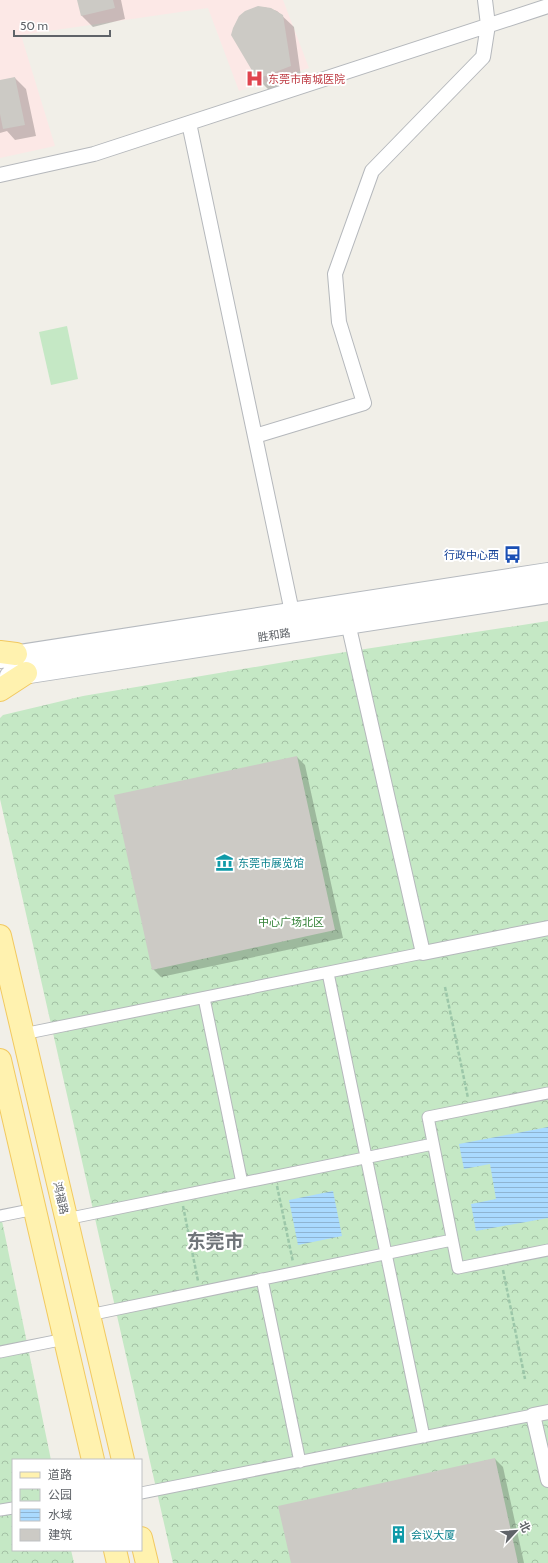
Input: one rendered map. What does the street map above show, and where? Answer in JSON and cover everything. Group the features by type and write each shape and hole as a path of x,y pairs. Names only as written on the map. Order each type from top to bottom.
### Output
{"main road":[{"name":"胜和路","path":"10,659 292,612 548,573"},
{"name":"胜和路","path":"10,659 348,623 548,593"},
{"name":"胜和路","path":"0,678 10,659"},
{"path":"0,690 10,659"},
{"name":"鸿福路","path":"0,936 123,1459"},
{"path":"0,1060 94,1459"},
{"path":"142,1542 147,1563"},
{"path":"115,1551 118,1563"}],"street":[{"path":"255,436 364,403 339,322 335,274 372,171 483,57 488,25 485,0"},
{"path":"0,175 94,154 548,6"},
{"path":"189,123 292,612"},
{"path":"348,623 423,953"},
{"path":"23,1034 548,928"},
{"path":"328,973 424,1437"},
{"path":"204,998 242,1183"},
{"path":"548,1093 428,1117 458,1268 548,1250"},
{"path":"66,1219 433,1144"},
{"path":"0,1216 35,1209"},
{"path":"89,1315 452,1240"},
{"path":"262,1279 300,1462"},
{"path":"0,1352 65,1339"},
{"path":"142,1493 548,1412"},
{"path":"533,1415 548,1480"},
{"path":"0,1510 12,1508"}],"path":[{"path":"445,987 470,1108"},
{"path":"275,1176 295,1272"},
{"path":"180,1196 200,1292"},
{"path":"501,1259 525,1379"}],"shaded area":[{"name":"东莞市南城医院","path":"0,0 283,0 309,68 239,91 208,8 21,35 55,146 0,158"}],"green space":[{"path":"67,326 78,379 51,385 39,332"},
{"name":"中心广场北区","path":"548,621 548,1563 173,1563 0,799 0,718 3,715 83,696 326,655"},
{"path":"0,1211 51,1459 12,1459 12,1551 71,1551 74,1563 0,1563"}],"water":[{"path":"548,1127 548,1218 476,1231 471,1204 496,1199 490,1164 464,1169 459,1144"},
{"path":"333,1191 342,1236 298,1245 289,1200"}],"building":[{"path":"77,0 113,0 115,8 81,16"},
{"path":"258,6 271,8 283,15 291,66 257,79 231,35 239,16 245,11"},
{"path":"15,77 25,125 3,129 0,114 0,80"},
{"name":"东莞市展览馆","path":"297,756 335,930 152,970 114,795"},
{"name":"会议大厦","path":"495,1458 518,1563 291,1563 278,1506"}],"place":[{"name":"东莞市南城医院","path":"255,79"},
{"name":"行政中心西","path":"512,555"},
{"name":"东莞市展览馆","path":"225,863"},
{"name":"会议大厦","path":"398,1535"}],"district":[{"name":"东莞市","path":"215,1241"}]}
